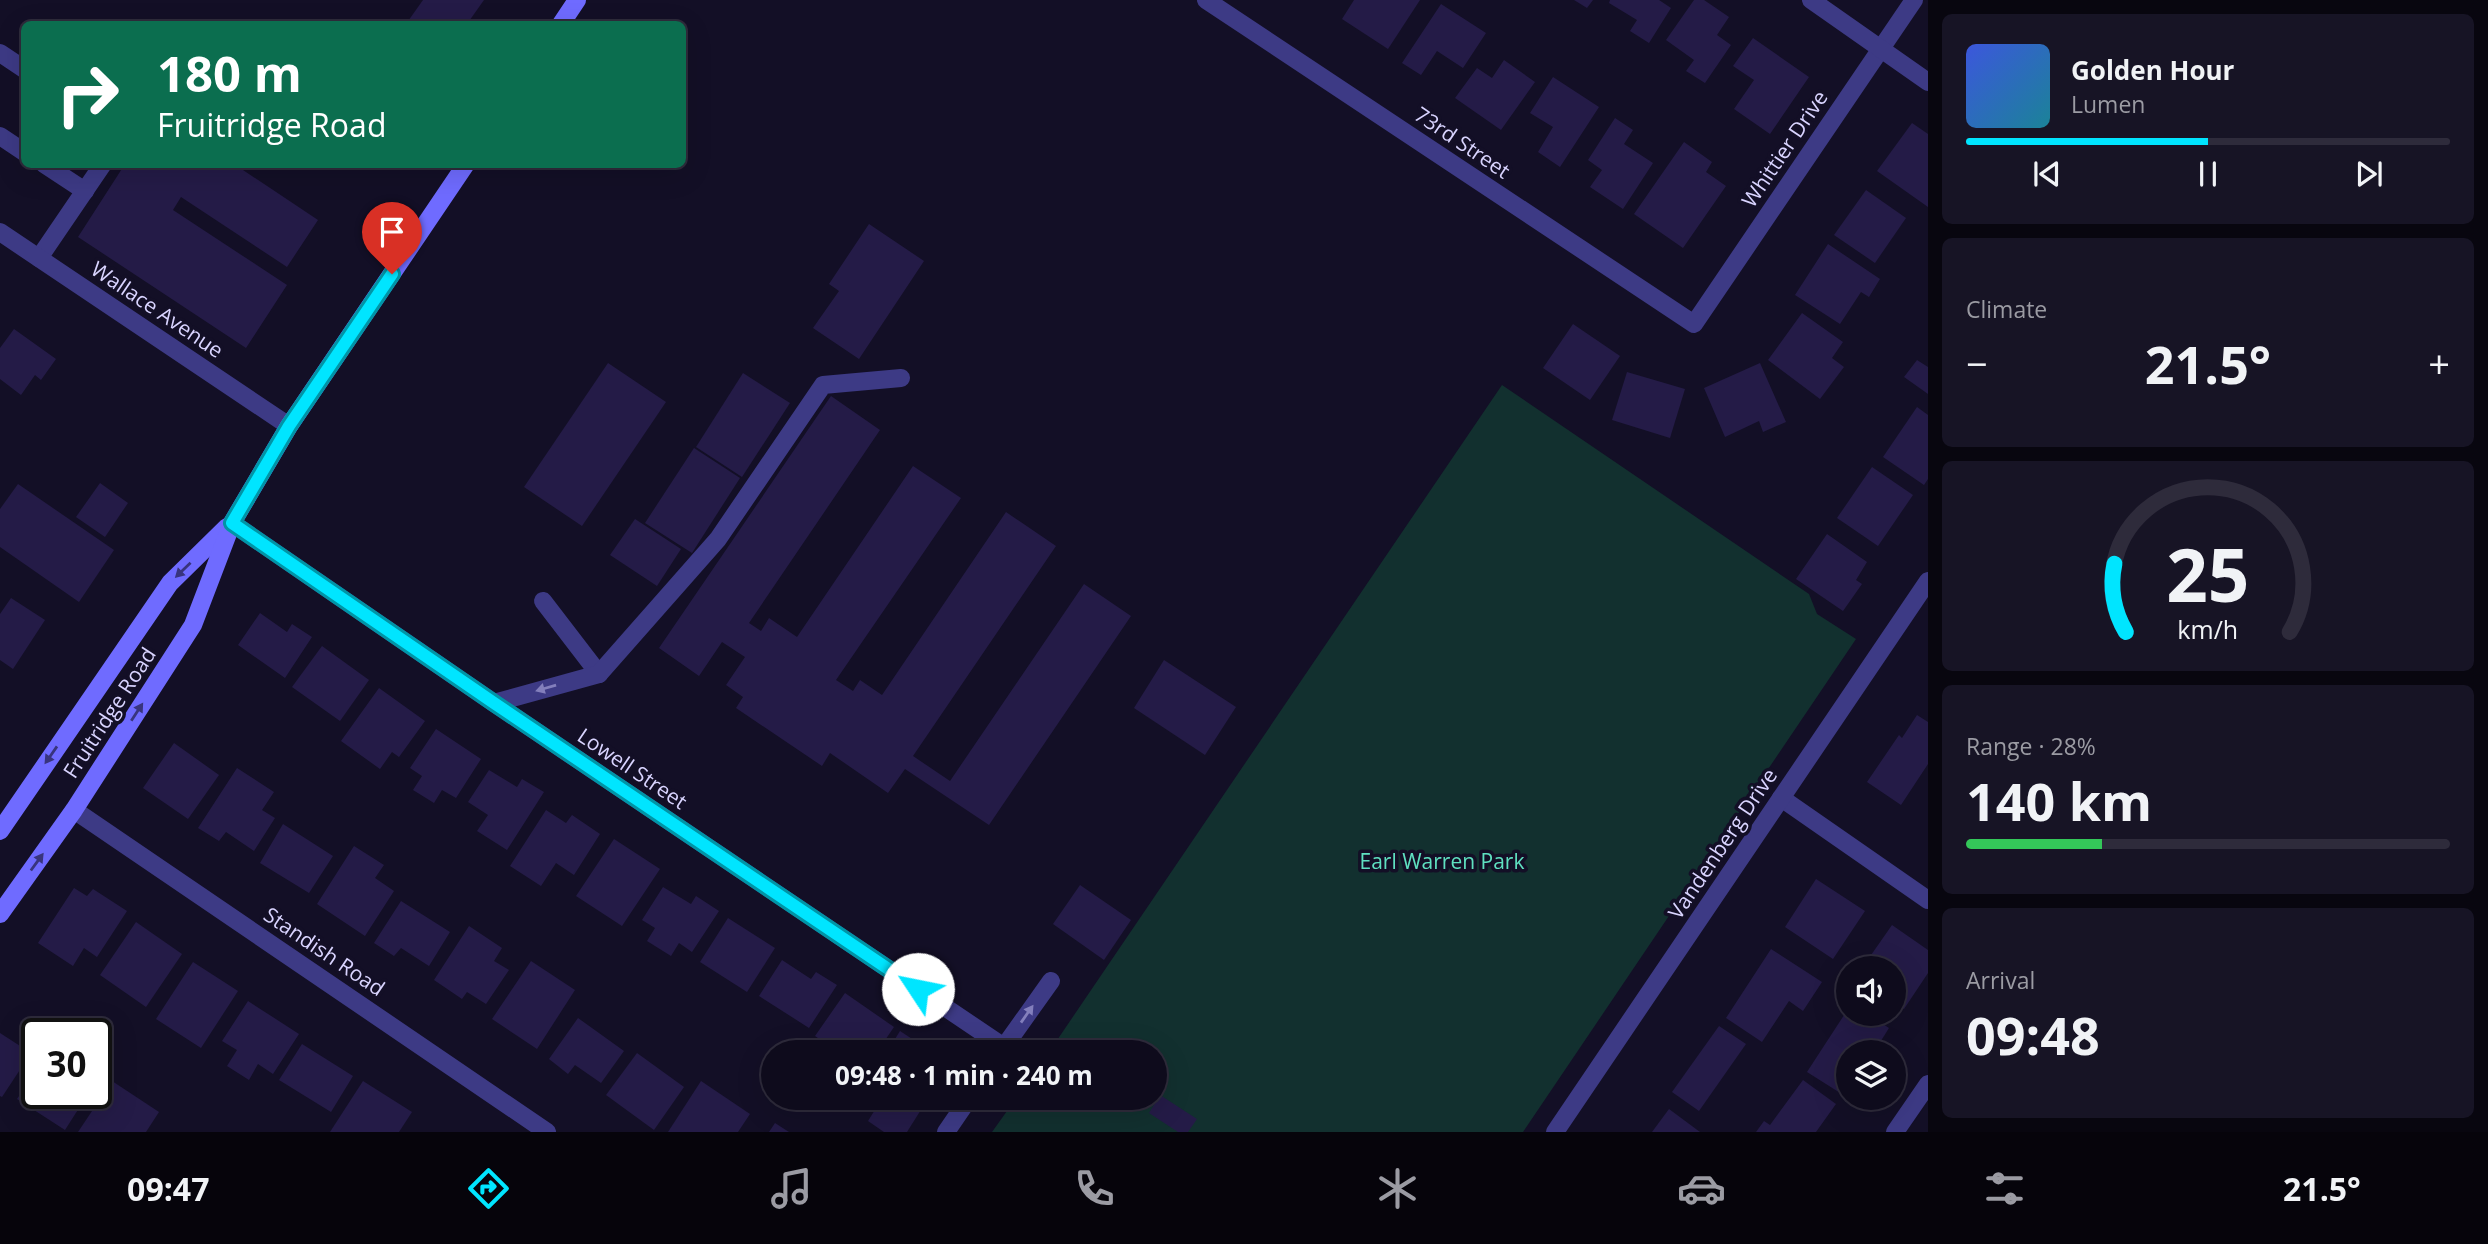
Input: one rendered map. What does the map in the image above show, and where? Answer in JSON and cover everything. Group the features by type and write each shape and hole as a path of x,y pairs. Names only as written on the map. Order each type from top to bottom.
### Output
{"main road":[{"path":"563,21 577,0"},
{"name":"Fruitridge Road","path":"0,914 74,810 194,625 232,523 289,426 463,168"},
{"name":"Fruitridge Road","path":"0,831 170,583 232,523"}],"street":[{"name":"73rd Street","path":"1206,0 1694,324"},
{"path":"1811,0 1928,82"},
{"name":"Whittier Drive","path":"1694,324 1914,0"},
{"path":"0,54 21,67"},
{"path":"0,136 21,150"},
{"path":"50,168 85,191"},
{"path":"39,258 100,168"},
{"name":"Wallace Avenue","path":"0,232 289,426"},
{"path":"494,703 599,674 718,539 824,385 901,378"},
{"name":"Lowell Street","path":"232,523 989,1040"},
{"name":"Vandenberg Drive","path":"1555,1132 1928,581"},
{"path":"543,601 599,674"},
{"path":"1782,798 1928,900"},
{"name":"Standish Road","path":"74,810 547,1132"},
{"path":"1008,1040 1051,981"},
{"path":"1895,1132 1928,1084"},
{"path":"946,1132 961,1110"}],"green space":[{"name":"Earl Warren Park","path":"1502,385 1809,594 1817,614 1856,639 1523,1132 992,1132 1008,1110 1167,1110 1167,1040 1057,1040"}],"building":[{"path":"423,0 484,0 469,21 408,21"},
{"path":"1354,0 1420,0 1388,49 1342,19"},
{"path":"1574,0 1593,0 1587,8"},
{"path":"1610,0 1659,0 1671,8 1649,43 1630,31 1637,20 1609,3"},
{"path":"1694,0 1704,0 1729,17 1717,35 1731,45 1705,83 1686,71 1694,60 1666,40"},
{"path":"1441,4 1486,33 1463,68 1437,51 1421,75 1402,63"},
{"path":"1753,38 1809,77 1770,134 1734,109 1754,80 1733,66"},
{"path":"1504,60 1535,82 1501,130 1455,98 1477,68 1492,78"},
{"path":"1553,77 1599,107 1560,167 1538,152 1553,127 1530,113"},
{"path":"1615,118 1633,130 1624,144 1653,163 1623,209 1590,187 1602,170 1588,160"},
{"path":"1912,123 1928,134 1928,207 1877,171"},
{"path":"1684,142 1712,162 1706,172 1726,186 1683,248 1634,214"},
{"path":"122,168 240,168 318,220 287,267 181,197 173,210 287,285 246,348 78,237"},
{"path":"1866,190 1906,218 1875,263 1834,235"},
{"path":"869,224 924,261 859,359 813,328 839,291 829,284"},
{"path":"1828,244 1880,279 1869,297 1861,292 1840,324 1795,295"},
{"path":"1802,313 1843,342 1832,358 1844,367 1820,399 1768,360"},
{"path":"1573,324 1620,356 1590,400 1543,368"},
{"path":"14,329 56,359 41,380 35,375 21,395 0,379 0,348"},
{"path":"1917,360 1928,367 1928,394 1904,377"},
{"path":"608,363 666,402 582,526 524,487"},
{"path":"1760,363 1786,422 1763,432 1759,421 1725,437 1704,388"},
{"path":"1627,372 1685,389 1670,438 1612,420"},
{"path":"743,373 790,403 742,477 696,447"},
{"path":"831,396 880,430 749,623 761,631 769,618 797,637 913,466 961,498 836,680 853,691 860,680 882,695 1006,512 1056,546 913,756 950,781 1084,584 1131,616 989,825 905,769 888,793 830,753 822,766 736,708 743,697 726,685 745,657 722,642 699,676 659,648"},
{"path":"1917,407 1928,415 1928,479 1924,485 1883,457"},
{"path":"694,448 740,478 692,553 645,523"},
{"path":"1872,467 1913,495 1878,546 1837,518"},
{"path":"100,483 128,503 105,537 76,517"},
{"path":"18,484 114,550 79,602 0,547 0,509"},
{"path":"635,519 681,549 657,586 610,555"},
{"path":"1827,534 1867,562 1856,580 1862,584 1843,611 1796,579"},
{"path":"11,598 45,620 13,669 0,660 0,614"},
{"path":"260,613 287,632 292,624 312,637 285,678 238,645"},
{"path":"322,646 369,680 340,721 292,687"},
{"path":"1164,660 1236,707 1205,755 1134,708"},
{"path":"379,688 425,721 399,757 392,752 380,769 341,741"},
{"path":"1917,715 1928,722 1928,764 1901,805 1867,782 1899,735 1902,738"},
{"path":"436,729 481,759 456,798 442,790 434,803 413,790 422,776 410,768"},
{"path":"174,743 219,775 188,819 143,788"},
{"path":"237,768 274,792 262,810 275,818 254,851 226,832 219,841 198,828"},
{"path":"489,770 517,787 522,779 544,792 507,850 477,831 488,815 468,802"},
{"path":"546,810 566,823 572,815 600,834 574,875 556,863 541,886 510,866"},
{"path":"283,824 333,856 309,893 260,863"},
{"path":"614,839 660,869 622,926 576,896"},
{"path":"354,846 384,865 375,878 394,891 365,936 317,904"},
{"path":"1816,879 1865,911 1833,959 1785,927"},
{"path":"1080,885 1131,920 1104,960 1053,924"},
{"path":"663,887 691,904 696,896 719,911 692,952 679,943 671,956 647,941 655,928 642,920"},
{"path":"74,888 87,896 93,889 127,911 97,957 84,948 73,966 38,943"},
{"path":"401,901 450,932 429,966 401,948 394,956 374,943"},
{"path":"728,918 775,948 747,992 700,962"},
{"path":"136,922 182,954 146,1007 100,975"},
{"path":"1892,925 1928,950 1928,973 1906,1006 1906,956 1870,956"},
{"path":"469,926 502,948 494,961 509,970 486,1004 467,992 462,999 434,980"},
{"path":"1771,949 1822,982 1803,1011 1789,1001 1762,1042 1726,1018"},
{"path":"782,960 811,979 816,972 837,985 809,1028 759,996"},
{"path":"531,961 575,990 537,1049 492,1019"},
{"path":"193,962 238,991 201,1048 156,1019"},
{"path":"845,993 894,1027 885,1040 821,1040 815,1036"},
{"path":"248,1001 299,1034 273,1074 258,1064 249,1080 227,1066 237,1050 222,1041"},
{"path":"578,1018 624,1051 601,1083 575,1065 568,1074 549,1059"},
{"path":"1719,1026 1746,1044 1699,1111 1672,1092"},
{"path":"1837,1026 1889,1028 1882,1040 1836,1040 1836,1090 1807,1072"},
{"path":"900,1031 914,1040 894,1040"},
{"path":"0,1033 21,1047 21,1068 2,1097"},
{"path":"302,1044 353,1076 331,1112 279,1080"},
{"path":"637,1053 684,1087 654,1130 606,1095"},
{"path":"1803,1080 1836,1104 1816,1132 1756,1132 1764,1121 1770,1125"},
{"path":"112,1081 159,1112 146,1132 78,1132 93,1109 112,1109"},
{"path":"363,1081 412,1112 399,1132 330,1132"},
{"path":"701,1081 750,1114 738,1132 668,1132"},
{"path":"1167,1100 1197,1119 1188,1132 1178,1132 1149,1113 1151,1110 1167,1110"},
{"path":"32,1109 78,1109 65,1130"},
{"path":"1669,1109 1700,1132 1652,1132"},
{"path":"875,1110 921,1110 907,1132 884,1132 868,1121"},
{"path":"775,1123 789,1132 769,1132"}],"route":[{"path":"392,274 289,426 232,523 918,989"}]}
